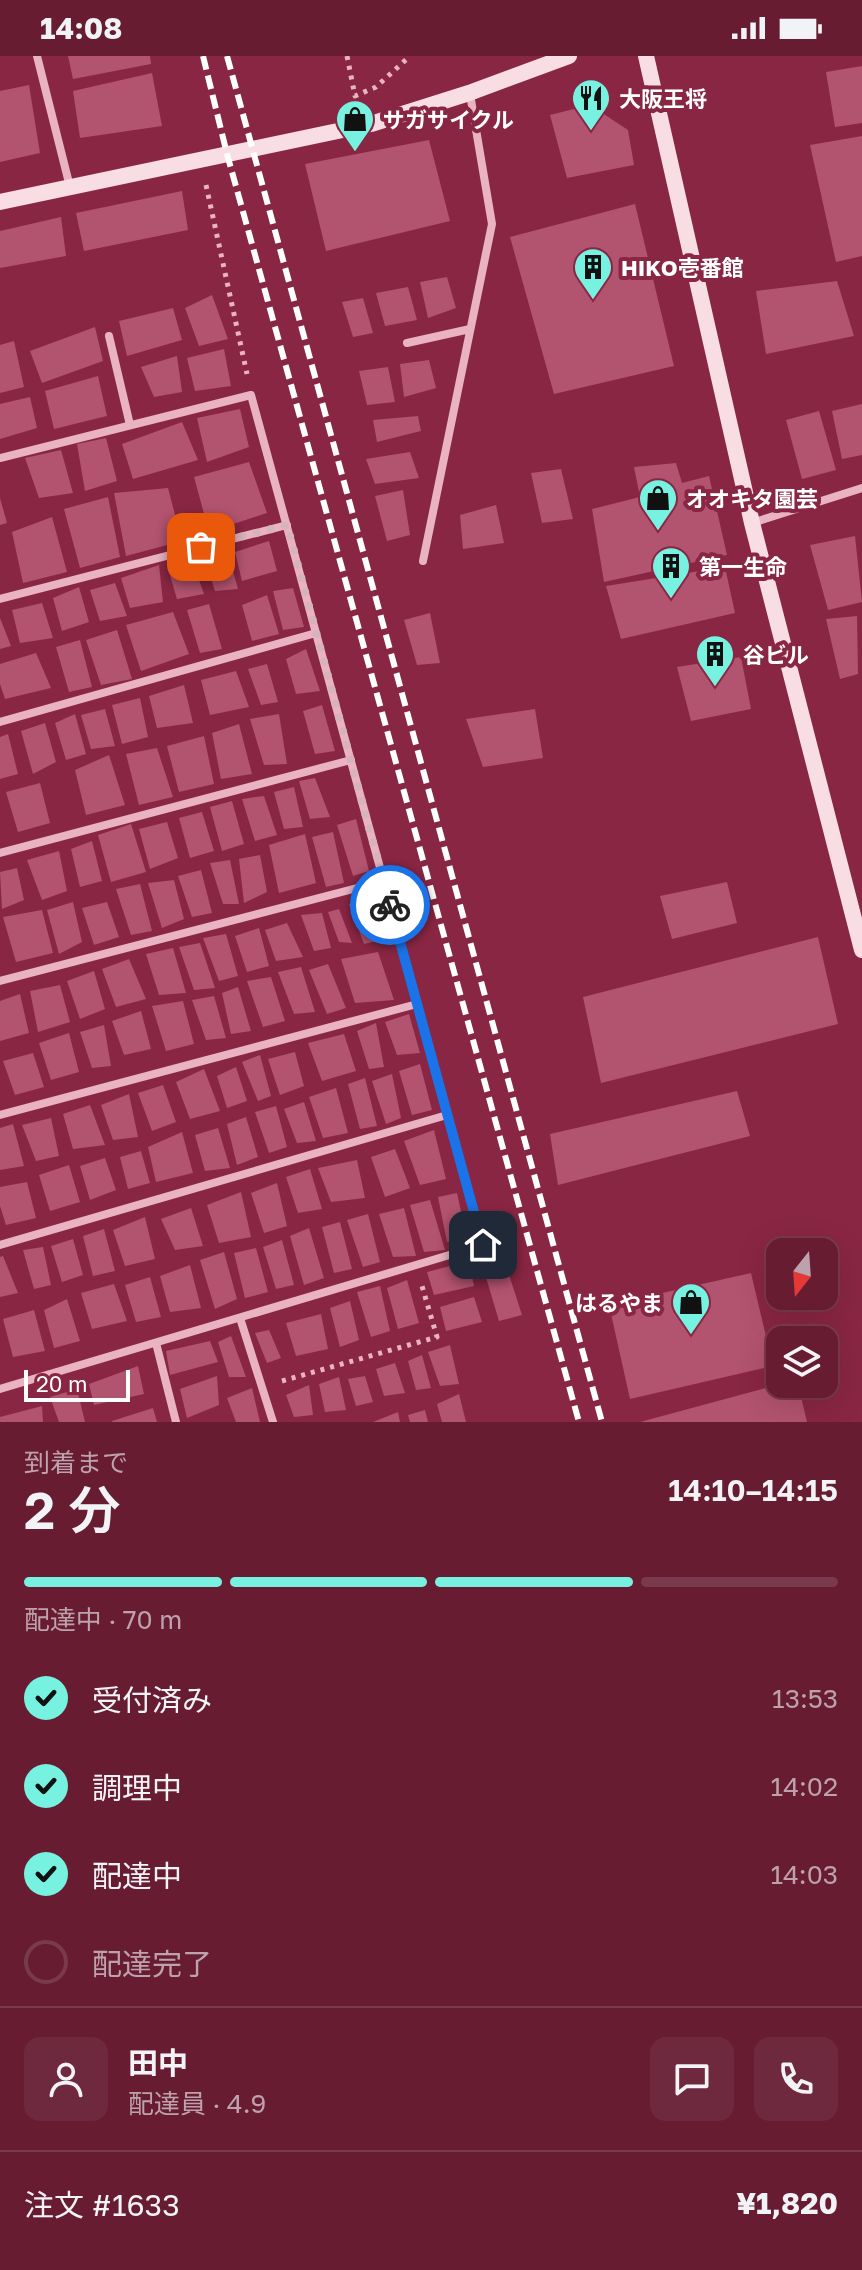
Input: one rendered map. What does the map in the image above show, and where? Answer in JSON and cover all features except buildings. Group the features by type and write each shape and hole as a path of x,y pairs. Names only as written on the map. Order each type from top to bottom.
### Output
{"street":[{"path":"37,56 70,188"},
{"path":"0,202 371,124 469,93 569,56"},
{"path":"646,56 752,523 862,950"},
{"path":"423,561 492,224 469,93"},
{"path":"407,343 470,329"},
{"path":"109,336 130,425"},
{"path":"0,458 251,395 483,1245 0,1389"},
{"path":"752,523 862,488"},
{"path":"0,599 287,525"},
{"path":"0,722 316,633"},
{"path":"0,853 351,760"},
{"path":"0,981 384,881"},
{"path":"0,1115 417,1004"},
{"path":"0,1245 447,1115"},
{"path":"240,1318 273,1422"},
{"path":"156,1343 176,1422"}],"path":[{"path":"347,56 355,96 376,87 410,56"},
{"path":"200,160 251,395"},
{"path":"262,1387 437,1337 416,1266"}],"railway":[{"path":"203,56 227,154 579,1422"},
{"path":"227,56 602,1422"}],"way so far":[{"path":"201,547 287,525 390,905"}],"place":[{"name":"大阪王将","path":"591,132"},
{"name":"サガサイクル","path":"355,153"},
{"name":"HIKO壱番館","path":"593,301"},
{"name":"オオキタ園芸","path":"658,532"},
{"name":"第一生命","path":"671,600"},
{"name":"谷ビル","path":"715,688"},
{"name":"はるやま","path":"691,1336"}],"route":[{"path":"390,905 483,1245"}]}
